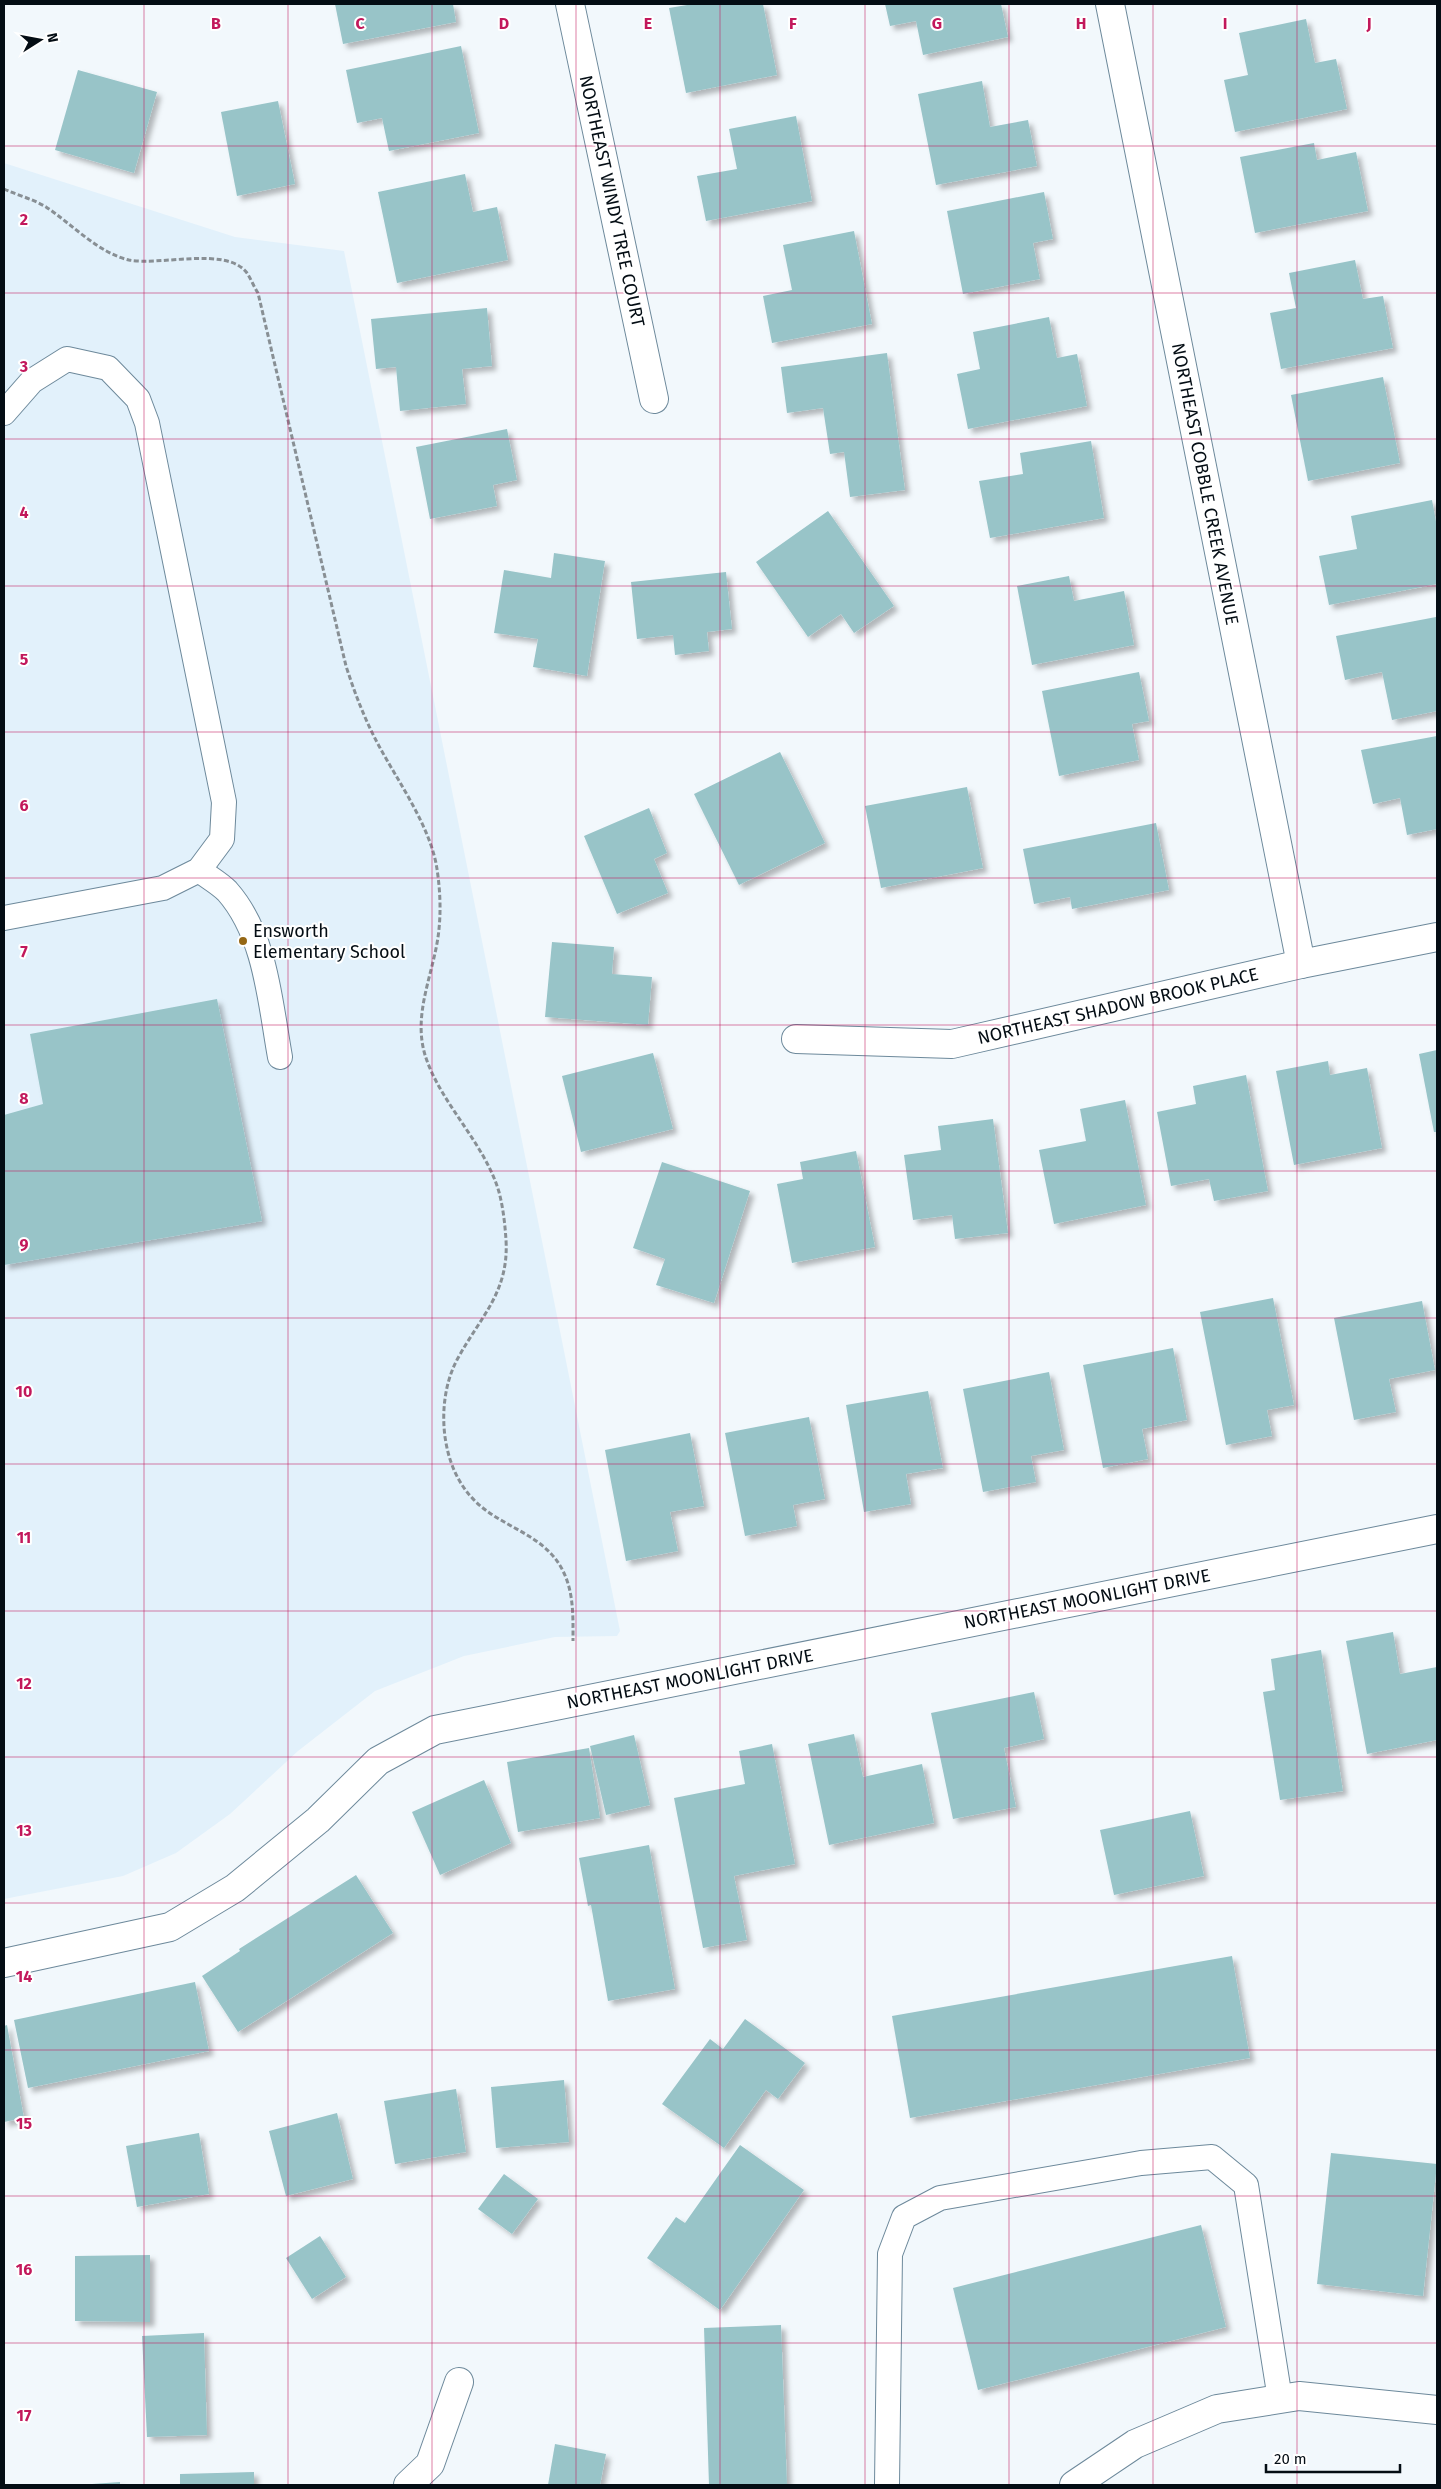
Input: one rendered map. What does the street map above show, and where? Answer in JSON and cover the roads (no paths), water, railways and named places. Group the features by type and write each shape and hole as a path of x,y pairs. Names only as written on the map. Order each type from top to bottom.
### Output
{"street":[{"name":"NORTHEAST WINDY TREE COURT","path":"570,4 654,399"},
{"name":"NORTHEAST COBBLE CREEK AVENUE","path":"1110,4 1301,964"},
{"name":"NORTHEAST SHADOW BROOK PLACE","path":"796,1039 952,1044 1301,964 1437,937"},
{"name":"NORTHEAST MOONLIGHT DRIVE","path":"4,1963 170,1927 236,1888 318,1820 378,1761 435,1730 1437,1529"},
{"path":"408,2485 430,2464 459,2382"},
{"path":"1074,2485 1135,2444 1217,2408 1299,2396 1437,2410"}],"lane":[{"path":"4,413 32,381 67,359 108,368 138,399 147,423 224,802 222,839 199,870 163,888 4,918"},
{"path":"199,870 226,890 246,920 261,955 280,1057"},
{"path":"887,2485 890,2254 904,2217 940,2198 1141,2163 1212,2157 1246,2185 1280,2399"}],"place":[{"name":"Ensworth Elementary School","path":"243,941"}]}
